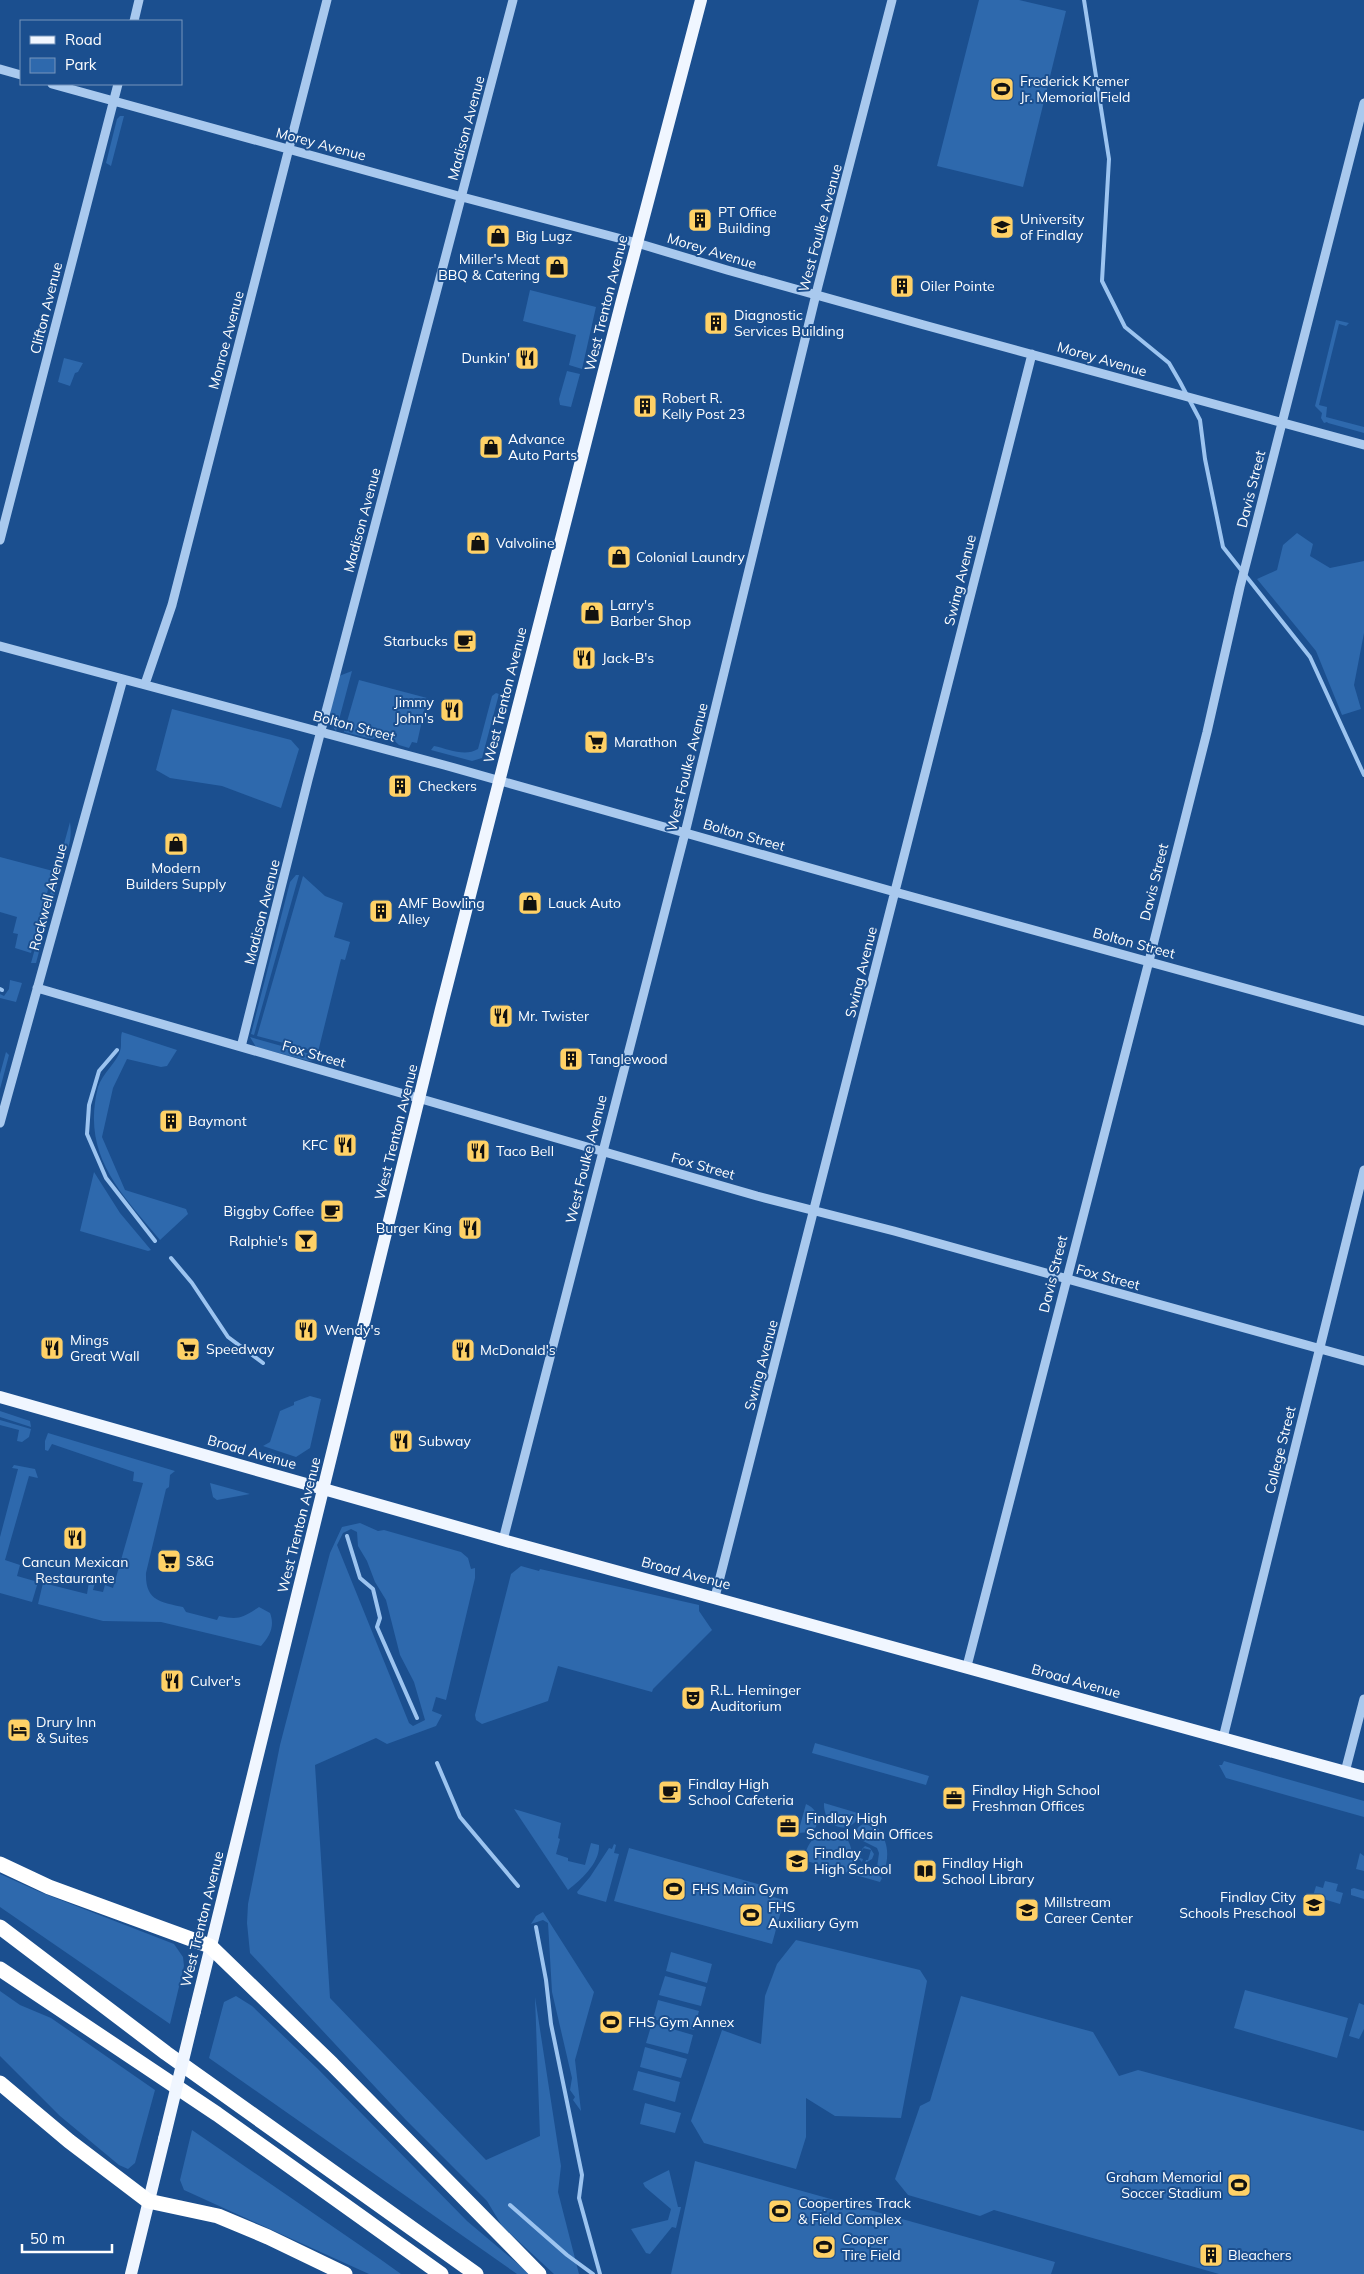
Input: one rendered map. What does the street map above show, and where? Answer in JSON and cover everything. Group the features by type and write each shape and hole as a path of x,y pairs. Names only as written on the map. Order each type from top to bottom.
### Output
{"highway":[{"path":"0,1864 49,1886 210,1946 332,2064 539,2274"},
{"path":"0,1927 166,2053 476,2274"},
{"path":"0,1969 217,2114 441,2274"},
{"path":"0,2083 69,2141 148,2200 218,2216 268,2237 345,2274"}],"main road":[{"name":"West Trenton Avenue","path":"131,2274 210,1946 499,780 701,0"},
{"name":"Broad Avenue","path":"0,1397 504,1540 1364,1777"}],"street":[{"path":"134,20 140,0"},
{"name":"Monroe Avenue","path":"145,684 172,604 327,0"},
{"name":"Madison Avenue","path":"241,1047 321,732 513,0"},
{"name":"West Foulke Avenue","path":"504,1540 602,1151 685,833 816,295 892,0"},
{"path":"0,69 20,75"},
{"name":"Morey Avenue","path":"56,85 289,150 637,243 816,295 1364,445"},
{"name":"Clifton Avenue","path":"0,540 118,85"},
{"name":"Davis Street","path":"966,1666 1001,1540 1149,961 1207,732 1248,555 1364,103"},
{"name":"Swing Avenue","path":"715,1597 815,1211 1032,354"},
{"name":"Bolton Street","path":"0,646 499,780 895,892 1364,1021"},
{"name":"Rockwell Avenue","path":"0,1122 123,679"},
{"name":"Fox Street","path":"37,988 815,1211 1364,1361"},
{"name":"College Street","path":"1223,1738 1364,1170"},
{"path":"1345,1772 1364,1699"}],"green space":[{"name":"Frederick Kremer Jr. Memorial Field","path":"979,0 1019,0 1066,11 1023,187 937,166"},
{"path":"120,116 124,116 111,166 106,163 117,119"},
{"path":"530,290 596,307 582,369 569,365 576,335 523,321"},
{"path":"1336,320 1349,323 1346,326 1339,324 1319,405 1327,407 1326,417 1364,427 1364,433 1327,422 1324,423 1321,418 1322,413 1315,406"},
{"path":"64,358 83,363 78,372 75,373 70,386 58,382"},
{"path":"567,371 580,374 571,407 560,405 559,399"},
{"path":"1297,533 1313,544 1310,556 1330,568 1364,561 1364,633 1354,685 1361,709 1342,715 1316,651 1257,579 1277,570 1283,545"},
{"path":"352,671 336,731 331,718 333,696 339,676"},
{"path":"359,680 427,698 417,743 412,742 409,748 399,745 388,735 372,739 344,732"},
{"path":"496,693 499,694 482,758 472,761 431,750 434,746 462,752 478,749 492,696"},
{"path":"172,709 291,740 299,749 281,808 222,786 170,778 156,770"},
{"path":"70,822 69,844 66,854 59,862"},
{"path":"0,857 53,871 31,953 15,948 18,934 13,933 17,917 0,912"},
{"path":"56,873 58,881 36,963 31,963"},
{"path":"296,875 299,875 254,1035 251,1034 290,882"},
{"path":"303,876 325,896 343,903 334,937 350,942 345,960 341,959 318,1052 257,1036"},
{"path":"10,980 22,983 16,1002 0,998 0,994 4,996 9,989"},
{"path":"122,1032 177,1050 167,1066 161,1067 127,1059 113,1088 102,1137 125,1190 186,1209 188,1214 160,1240 118,1188 100,1153 95,1133 94,1111 98,1087 121,1049"},
{"path":"250,1037 317,1056 312,1061 309,1061 256,1047"},
{"path":"6,1052 9,1055 0,1089 0,1074"},
{"path":"94,1172 120,1213 151,1250 148,1251 80,1231"},
{"path":"310,1396 321,1399 310,1448 296,1457 263,1446 270,1442 280,1411 294,1405 294,1402"},
{"path":"0,1411 30,1421 31,1427 0,1417"},
{"path":"0,1420 31,1429 29,1437 22,1442 17,1441 19,1430 0,1425"},
{"path":"48,1433 175,1471 170,1475 169,1487 166,1489 146,1573 148,1589 156,1599 183,1607 186,1612 217,1620 219,1616 240,1617 259,1607 270,1613 272,1622 269,1635 261,1646 161,1622 103,1621 38,1604 43,1583 87,1594 89,1582 95,1583 93,1590 103,1592 105,1585 113,1588 143,1483 133,1481 134,1472 52,1444 48,1451 45,1450 45,1441"},
{"path":"268,1452 292,1460 296,1465 282,1464"},
{"path":"14,1465 35,1469 38,1478 29,1476 5,1560 20,1565 17,1576 38,1582 32,1602 0,1593 0,1537 18,1469 12,1468"},
{"path":"210,1483 250,1494 217,1500 213,1497"},
{"path":"360,1523 378,1531 384,1530 461,1552 468,1558 471,1569 475,1568 475,1578 446,1700 436,1697 432,1711 442,1715 436,1726 387,1744 376,1738 315,1765 330,1998 486,2160 540,2136 535,1997 561,2166 558,2192 579,2274 554,2274 502,2226 487,2201 405,2119 250,1953 247,1923 248,1904 280,1745 330,1553 342,1527","holes":["351,1529 357,1532 358,1546 386,1600 400,1655 414,1682 425,1720 413,1726 409,1723 337,1545 343,1533"]},
{"path":"521,1566 699,1605 699,1611 712,1630 652,1692 558,1666 548,1701 482,1724 476,1720 475,1715 511,1574"},
{"path":"815,1743 929,1776 926,1785 812,1753"},
{"path":"1224,1761 1364,1801 1364,1817 1226,1778 1219,1765 1222,1765"},
{"path":"824,1803 861,1814 850,1826 838,1826 828,1818"},
{"path":"806,1804 816,1813 816,1827 810,1832 798,1833"},
{"path":"514,1809 561,1823 558,1838 560,1839 556,1854 568,1858 568,1861 585,1865 591,1843 599,1845 593,1865 568,1890"},
{"path":"864,1824 878,1828 884,1839 887,1861 884,1873 877,1868 879,1853 877,1848 861,1840 856,1835 858,1828"},
{"path":"831,1831 847,1839 856,1865 862,1868 870,1868 882,1878 880,1882 803,1860 812,1840 820,1834"},
{"path":"614,1844 616,1845 614,1853 619,1854 606,1902 578,1894 577,1892 590,1877 609,1848 612,1849"},
{"path":"865,1846 870,1848 874,1854 872,1859 865,1863 868,1860 871,1850 863,1848"},
{"name":"FHS Main Gym","path":"629,1848 772,1888 770,1896 784,1900 772,1944 614,1901"},
{"path":"863,1848 860,1858 863,1859 862,1862 858,1858 858,1853"},
{"path":"1360,1853 1364,1856 1364,1871 1356,1869"},
{"path":"0,1874 40,1892 174,1944 183,1957 184,1966 170,2024 0,1907"},
{"path":"1325,1881 1338,1884 1336,1891 1343,1893 1340,1904 1313,1896 1316,1886 1323,1888"},
{"path":"1351,1889 1364,1891 1364,1899 1351,1895"},
{"path":"543,1912 594,1992 575,2060 581,2111 573,2100 575,2097 570,2090 572,2078 552,1992 548,1923 543,1920 531,1924 536,1916"},
{"path":"796,1940 920,1970 927,1981 901,2118 835,2116 806,2098 806,2137 796,2169 704,2143 691,2121 722,2030 761,2044 765,1996 777,1964"},
{"path":"671,1952 712,1964 707,1983 666,1971"},
{"path":"665,1976 706,1987 701,2006 659,1995"},
{"path":"1245,1990 1348,2018 1337,2058 1234,2028"},
{"path":"0,1991 20,2005 51,2018 155,2090 135,2163 128,2169 119,2165 60,2116 0,2056"},
{"path":"236,1996 252,2006 317,2068 467,2221 530,2274 517,2274 209,2058 224,2002"},
{"path":"961,1996 1093,2032 1119,2076 1138,2070 1364,2131 1364,2274 1219,2274 994,2210 980,2216 908,2195 895,2179 920,2106 930,2101"},
{"path":"658,2000 699,2011 694,2030 653,2019"},
{"path":"1359,2003 1364,2005 1364,2029 1359,2039 1349,2036"},
{"path":"652,2023 693,2035 688,2054 646,2043"},
{"path":"645,2047 687,2059 681,2078 640,2067"},
{"path":"638,2071 680,2082 675,2102 633,2090"},
{"path":"645,2103 681,2113 675,2133 640,2124"},
{"path":"192,2130 401,2274 369,2274 184,2190 180,2180"},
{"name":"Coopertires Track & Field Complex","path":"695,2161 1055,2262 1051,2274 671,2274"},
{"path":"669,2170 678,2207 681,2207 676,2228 672,2227 650,2254 646,2253 631,2229 668,2220 671,2209 645,2187 643,2183"}],"waterway":[{"path":"1084,0 1109,159 1102,281 1125,327 1169,363 1180,382 1200,420 1205,459 1223,547 1310,657 1364,775"},
{"path":"117,1050 99,1071 89,1105 87,1134 106,1178 155,1241"},
{"path":"171,1258 192,1283 228,1337 263,1363"},
{"path":"347,1536 360,1578 373,1589 380,1618 377,1627 417,1718"},
{"path":"437,1763 460,1817 518,1886"},
{"path":"536,1927 546,1980 551,2024 582,2175 579,2198 600,2274"},
{"path":"510,2205 567,2255 593,2274"}],"place":[{"name":"Frederick Kremer Jr. Memorial Field","path":"1002,89"},
{"name":"PT Office Building","path":"700,220"},
{"name":"University of Findlay","path":"1002,227"},
{"name":"Big Lugz","path":"498,236"},
{"name":"Miller's Meat BBQ & Catering","path":"557,267"},
{"name":"Oiler Pointe","path":"902,286"},
{"name":"Diagnostic Services Building","path":"716,323"},
{"name":"Dunkin'","path":"527,358"},
{"name":"Robert R. Kelly Post 23","path":"645,406"},
{"name":"Advance Auto Parts","path":"491,447"},
{"name":"Valvoline","path":"478,543"},
{"name":"Colonial Laundry","path":"619,557"},
{"name":"Larry's Barber Shop","path":"592,613"},
{"name":"Starbucks","path":"465,641"},
{"name":"Jack-B's","path":"584,658"},
{"name":"Jimmy John's","path":"452,710"},
{"name":"Marathon","path":"596,742"},
{"name":"Checkers","path":"400,786"},
{"name":"Modern Builders Supply","path":"176,844"},
{"name":"Lauck Auto","path":"530,903"},
{"name":"AMF Bowling Alley","path":"381,911"},
{"name":"Mr. Twister","path":"501,1016"},
{"name":"Tanglewood","path":"571,1059"},
{"name":"Baymont","path":"171,1121"},
{"name":"KFC","path":"345,1145"},
{"name":"Taco Bell","path":"478,1151"},
{"name":"Biggby Coffee","path":"332,1211"},
{"name":"Burger King","path":"470,1228"},
{"name":"Ralphie's","path":"306,1241"},
{"name":"Wendy's","path":"306,1330"},
{"name":"Mings Great Wall","path":"52,1348"},
{"name":"Speedway","path":"188,1349"},
{"name":"McDonald's","path":"463,1350"},
{"name":"Subway","path":"401,1441"},
{"name":"Cancun Mexican Restaurante","path":"75,1538"},
{"name":"S&G","path":"169,1561"},
{"name":"Culver's","path":"172,1681"},
{"name":"R.L. Heminger Auditorium","path":"693,1698"},
{"name":"Drury Inn & Suites","path":"19,1730"},
{"name":"Findlay High School Cafeteria","path":"670,1792"},
{"name":"Findlay High School Freshman Offices","path":"954,1798"},
{"name":"Findlay High School Main Offices","path":"788,1826"},
{"name":"Findlay High School","path":"797,1861"},
{"name":"Findlay High School Library","path":"925,1871"},
{"name":"FHS Main Gym","path":"674,1889"},
{"name":"Findlay City Schools Preschool","path":"1314,1905"},
{"name":"Millstream Career Center","path":"1027,1910"},
{"name":"FHS Auxiliary Gym","path":"751,1915"},
{"name":"FHS Gym Annex","path":"611,2022"},
{"name":"Graham Memorial Soccer Stadium","path":"1239,2185"},
{"name":"Coopertires Track & Field Complex","path":"780,2211"},
{"name":"Cooper Tire Field","path":"824,2247"},
{"name":"Bleachers","path":"1211,2255"}]}
